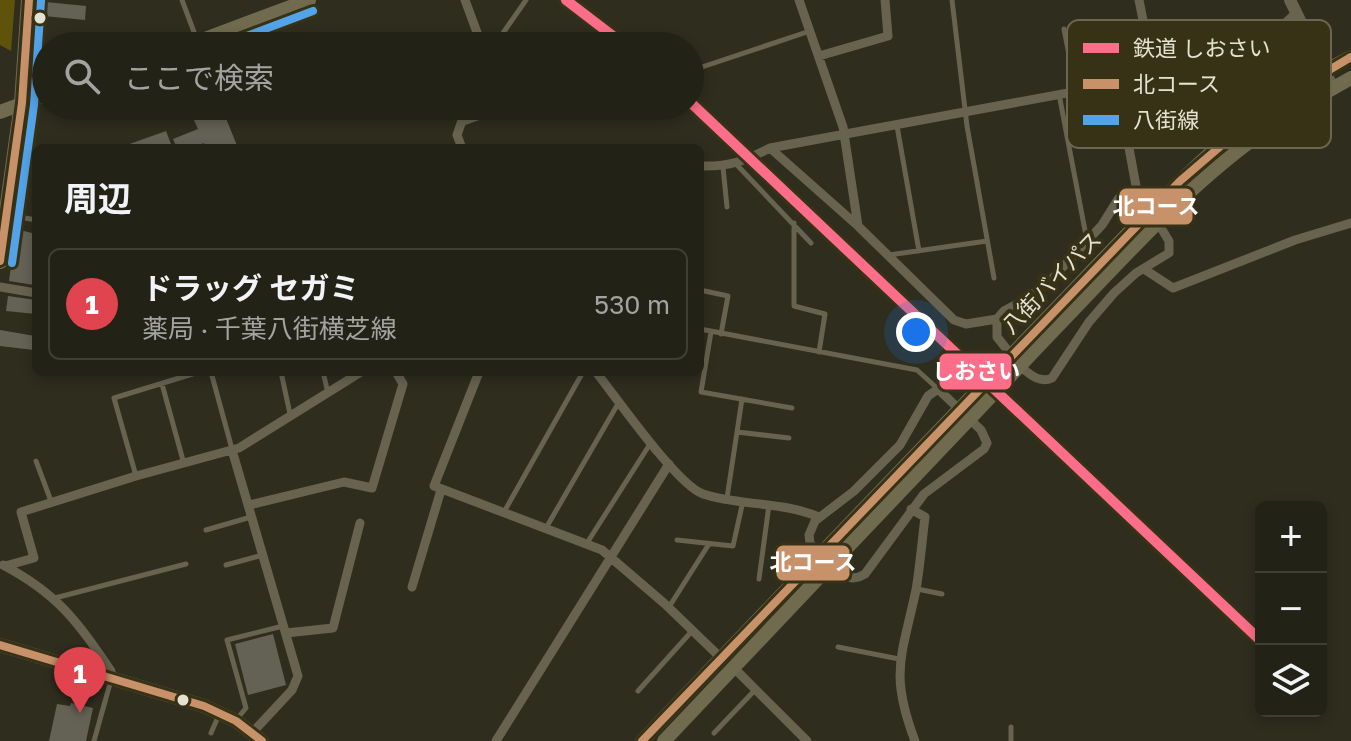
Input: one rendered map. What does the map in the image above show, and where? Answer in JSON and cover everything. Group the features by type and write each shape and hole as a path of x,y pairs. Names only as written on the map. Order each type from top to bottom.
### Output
{"highway":[{"path":"0,261 22,103 29,0"}],"main road":[{"path":"223,32 307,0"},
{"name":"八街バイパス","path":"1331,67 1351,57"},
{"name":"八街バイパス","path":"1333,88 1351,78"},
{"path":"0,112 32,100"},
{"name":"八街バイパス","path":"664,741 728,664 837,547 1219,148"},
{"name":"八街バイパス","path":"1154,218 1241,148"},
{"path":"0,645 219,712 257,737"},
{"name":"八街バイパス","path":"642,741 728,664"}],"street":[{"path":"465,0 477,32"},
{"path":"799,0 843,127 858,226"},
{"path":"819,56 888,36 885,0"},
{"path":"1139,0 1143,20"},
{"path":"1290,0 1299,20"},
{"path":"1289,20 1296,13"},
{"path":"1331,84 1333,88"},
{"path":"704,166 736,164 770,148 1067,93"},
{"path":"460,144 457,135 462,120"},
{"path":"770,148 858,226 954,320 966,324 997,319 1004,311 1049,282 1102,225 1114,203 1124,196 1133,198 1154,218 1171,248 1162,258 1129,278 1097,312 1056,373 1047,380 1033,377 997,337 997,319"},
{"path":"1129,148 1136,186 1133,198"},
{"path":"1144,269 1173,288 1295,240 1351,223"},
{"path":"0,287 32,292"},
{"path":"3,565 34,558 21,512 232,450 354,376"},
{"path":"249,505 344,482 372,488 403,384 398,376"},
{"path":"477,376 434,486 586,544 611,557 669,608 807,741"},
{"path":"599,376 669,464 694,489 727,498 801,509 819,517"},
{"path":"938,389 981,430 987,443 977,455 937,482 911,509 865,574 853,579 843,576 810,543 811,528 819,517 834,509 900,445 928,396 938,389"},
{"path":"232,450 253,516 282,630 298,676 296,684 257,737"},
{"path":"496,741 669,464"},
{"path":"412,587 441,490"},
{"path":"911,509 925,517 916,589 899,659 900,694 915,741"},
{"path":"282,630 333,628 360,523"},
{"path":"3,565 55,598 78,622 111,671 111,678"}],"lane":[{"path":"182,0 189,32"},
{"path":"504,32 526,0"},
{"path":"952,0 994,278"},
{"path":"1064,29 1067,44"},
{"path":"704,66 810,31"},
{"path":"1059,94 1067,136"},
{"path":"460,124 472,120"},
{"path":"896,125 919,251"},
{"path":"1069,148 1087,242"},
{"path":"736,164 811,243"},
{"path":"723,167 727,207"},
{"path":"7,214 32,219"},
{"path":"794,223 794,306 825,314 819,352"},
{"path":"888,255 987,241"},
{"path":"704,291 728,296 721,334"},
{"path":"704,330 917,370 938,389"},
{"path":"704,374 711,332"},
{"path":"136,476 114,398 187,376"},
{"path":"212,376 232,450"},
{"path":"282,376 290,415"},
{"path":"324,376 328,393"},
{"path":"504,513 581,376"},
{"path":"704,376 701,392 792,408"},
{"path":"162,384 184,464"},
{"path":"727,498 742,399"},
{"path":"545,528 619,402"},
{"path":"737,432 789,438"},
{"path":"586,544 652,442"},
{"path":"36,461 51,502"},
{"path":"677,540 733,546 743,500"},
{"path":"759,579 769,504"},
{"path":"206,530 253,516"},
{"path":"669,608 709,544"},
{"path":"226,565 263,555"},
{"path":"55,598 186,564"},
{"path":"916,589 942,594"},
{"path":"236,721 246,708 227,640 282,630"},
{"path":"638,691 692,631"},
{"path":"838,647 899,659"},
{"path":"94,741 111,678"},
{"path":"714,733 755,690"},
{"path":"211,733 219,712"},
{"path":"1011,727 1011,741"}],"shaded area":[{"path":"0,0 15,0 11,51 0,45"}],"building":[{"path":"46,2 86,6 85,20 44,16"},
{"path":"194,120 227,120 236,144 175,144 173,139 198,129"},
{"path":"166,131 171,144 130,144"},
{"path":"16,229 32,233 32,285 9,281"},
{"path":"8,296 32,299 32,314 6,311"},
{"path":"0,330 32,335 32,350 0,346"},
{"path":"273,634 286,685 248,695 235,644"},
{"path":"71,703 93,708 86,741 49,741 57,704 70,706"}],"rail line":[{"name":"しおさい","path":"566,0 608,32"},
{"name":"しおさい","path":"704,115 1255,635"}],"transit line":[{"name":"北コース","path":"0,261 22,103 29,0"},
{"name":"八街線","path":"39,32 41,1"},
{"name":"八街線","path":"257,32 313,11"},
{"name":"北コース","path":"1331,69 1351,57"},
{"name":"八街線","path":"12,263 32,119"},
{"name":"北コース","path":"642,741 1180,181 1218,148"},
{"name":"北コース","path":"0,645 204,706 236,721 262,741"}],"place":[{"name":"ドラッグ セガミ","path":"80,713"}]}
